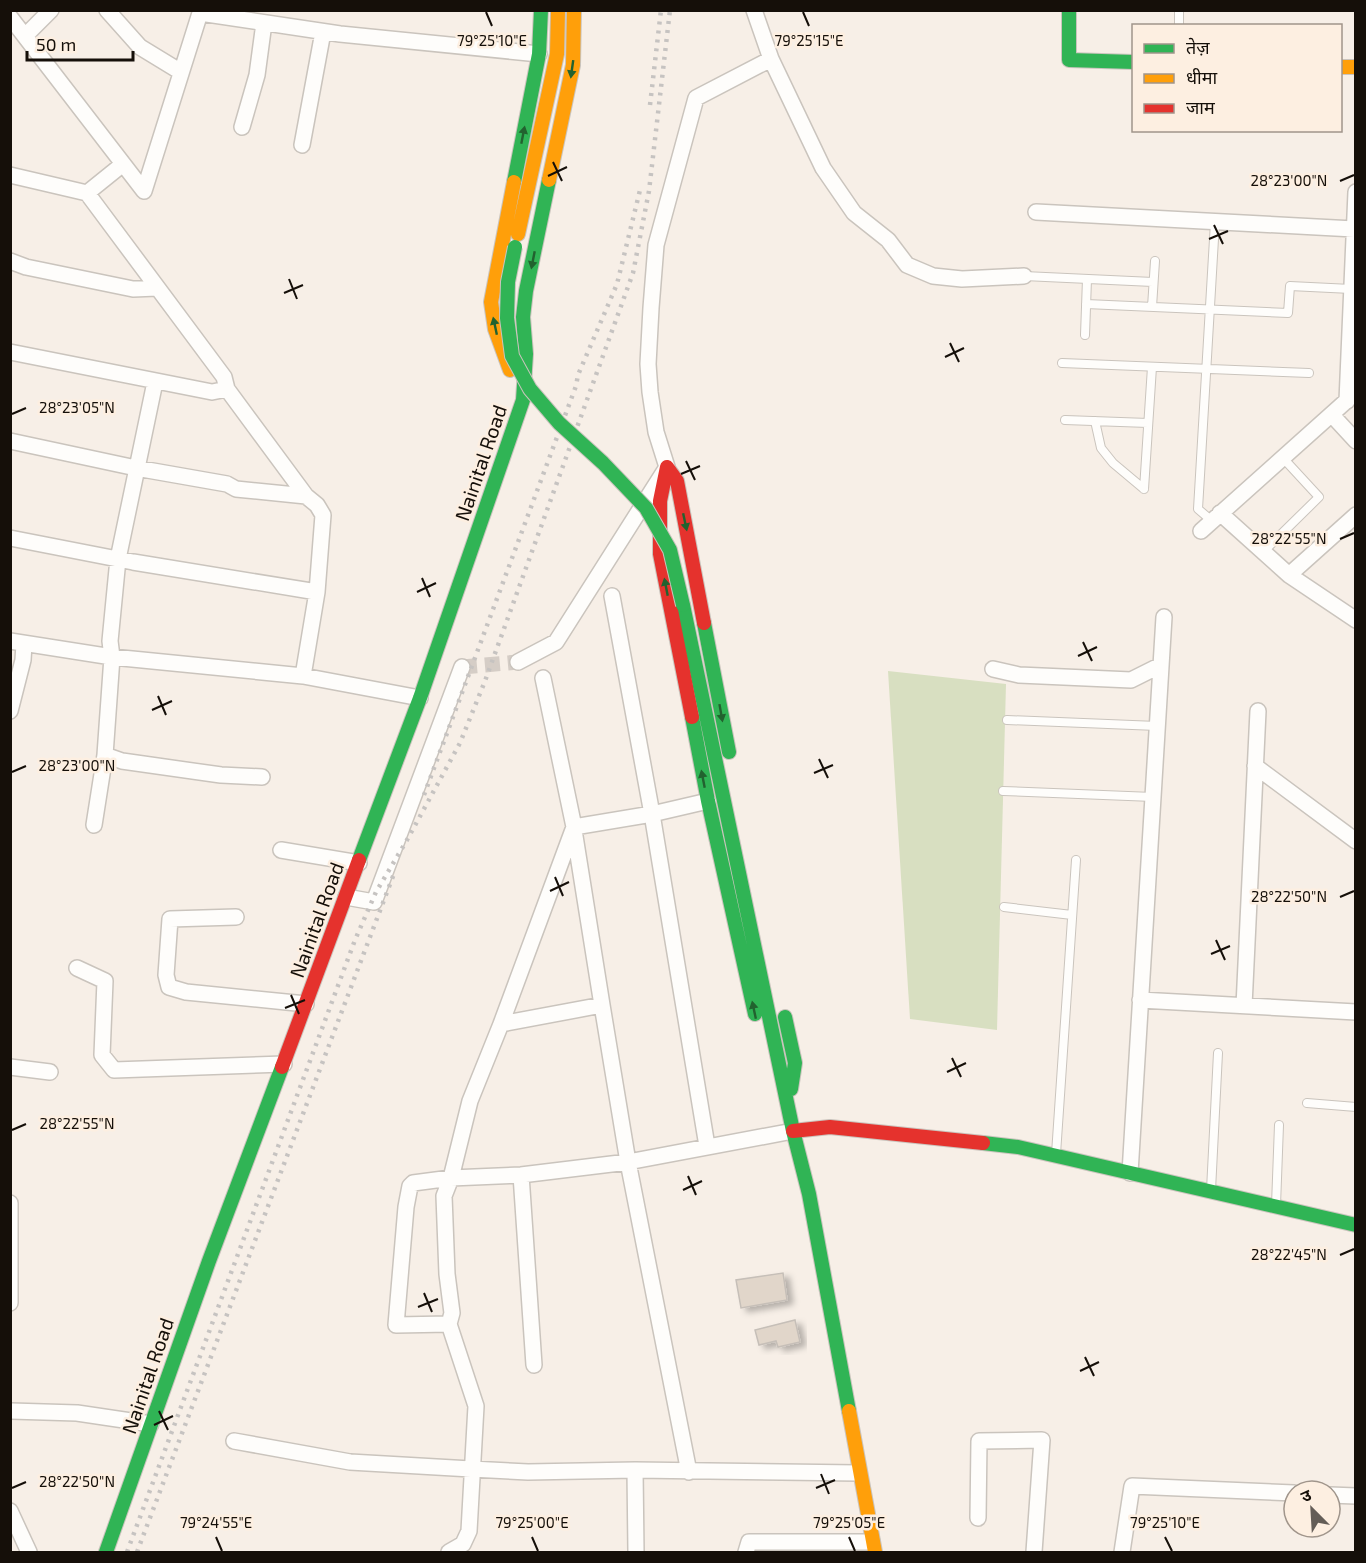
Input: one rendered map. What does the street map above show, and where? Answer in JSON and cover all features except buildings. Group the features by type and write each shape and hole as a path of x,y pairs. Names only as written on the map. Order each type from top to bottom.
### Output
{"street":[{"path":"25,36 51,10"},
{"path":"106,10 140,47 181,72"},
{"name":"Nainital Road","path":"523,400 495,329 491,302 539,54 541,10"},
{"path":"558,10 557,54 508,282 507,318 512,356 530,389 559,423 645,508 670,550 808,1194 858,1473 874,1547 749,1542 746,1552"},
{"name":"Nainital Road","path":"106,1552 209,1261 420,698 523,400 526,354 523,317 526,291 573,65 574,10"},
{"path":"754,10 771,59 823,168 854,213 888,240 907,266 933,276 962,279 1024,276"},
{"path":"1070,10 1069,60 1132,62"},
{"path":"10,16 144,191 200,13 323,32 539,54"},
{"path":"242,127 257,75 264,23"},
{"path":"302,145 323,32"},
{"path":"731,766 677,481 667,467 656,432 648,364 656,245 696,98 771,59"},
{"path":"87,193 123,164"},
{"path":"10,175 87,193 224,377 227,389 306,496 317,505 323,515 317,592 303,676"},
{"path":"1356,192 1351,289 1351,397 1211,522 1263,552 1289,575 1356,620"},
{"path":"1036,212 1354,229"},
{"path":"10,261 26,267 133,289 157,288"},
{"path":"10,352 212,392 227,389"},
{"path":"504,356 526,354"},
{"path":"94,825 105,755 112,657 110,641 118,559 155,382"},
{"path":"1332,415 1356,441"},
{"path":"10,441 136,468 226,484 236,489 306,496"},
{"path":"667,467 660,501 660,554 708,801 770,1082 788,1102"},
{"path":"518,662 556,642 667,467"},
{"path":"1289,575 1356,515"},
{"path":"10,538 118,559 317,592"},
{"path":"612,596 652,814 707,1146"},
{"path":"1130,1173 1164,617"},
{"path":"10,711 23,660 17,643 112,657 303,676 420,698"},
{"path":"993,669 1019,675 1131,680 1161,665"},
{"path":"346,897 374,902 462,667"},
{"path":"543,678 574,827 628,1162 689,1472"},
{"path":"1244,1006 1258,711"},
{"path":"105,755 122,761 221,775 262,777"},
{"path":"1255,766 1356,841"},
{"path":"735,789 765,929"},
{"path":"574,827 652,814 708,801"},
{"path":"449,1552 463,1544 470,1531 471,1469 476,1406 449,1324 452,1313 447,1274 444,1196 451,1178 470,1101 574,827"},
{"path":"280,850 359,864"},
{"path":"236,917 170,919 166,975 169,987 186,992 306,1004"},
{"path":"77,968 105,981 102,1055 114,1070 284,1064"},
{"path":"781,1000 795,1063 788,1102"},
{"path":"1140,1000 1356,1012"},
{"path":"501,1024 602,1005"},
{"path":"10,1067 50,1072"},
{"path":"449,1324 396,1324 410,1186 420,1182 451,1178 521,1175 628,1162 793,1131 831,1127 1018,1147 1356,1225"},
{"path":"521,1175 534,1365"},
{"path":"10,1203 10,1304"},
{"path":"11,1411 76,1413 151,1424"},
{"path":"978,1518 979,1441 1042,1440 1034,1552"},
{"path":"234,1442 350,1462 528,1472 635,1470 858,1473"},
{"path":"635,1470 636,1552"},
{"path":"1122,1552 1132,1486 1282,1492"},
{"path":"10,1510 29,1552"}],"lane":[{"path":"1211,522 1198,509 1215,222"},
{"path":"1152,307 1155,261"},
{"path":"1024,276 1153,282"},
{"path":"1085,335 1087,279"},
{"path":"1086,304 1288,313 1290,286 1351,289"},
{"path":"1062,363 1309,373"},
{"path":"1095,422 1101,448 1113,463 1144,489 1152,367"},
{"path":"1065,420 1148,423"},
{"path":"1263,552 1319,497 1283,458"},
{"path":"1007,720 1157,726"},
{"path":"1003,791 1153,797"},
{"path":"1056,1156 1076,860"},
{"path":"1004,907 1072,915"},
{"path":"1210,1191 1218,1053"},
{"path":"1307,1103 1356,1107"},
{"path":"1276,1206 1279,1125"}],"green space":[{"path":"888,671 1006,684 997,1030 910,1019"}],"tunnel":[{"path":"462,667 518,662"}],"railway":[{"path":"650,105 661,10"},
{"path":"127,1552 355,940 376,892 460,743 485,681 633,273 649,191 670,10"},
{"path":"424,795 576,386 578,375 617,284 641,186"},
{"path":"137,1552 395,871"}],"traffic: fast":[{"path":"514,182 539,54 541,10"},
{"path":"1069,10 1069,60 1132,62"},
{"path":"359,860 420,698 523,400 526,354 523,317 526,291 549,180"},
{"path":"515,247 508,282 507,318 512,356 530,389 559,423 603,463 646,508 670,550 683,605"},
{"path":"683,605 793,1131 809,1194 849,1411"},
{"path":"704,623 729,752"},
{"path":"692,717 755,1014"},
{"path":"785,1017 795,1063 791,1089"},
{"path":"106,1552 209,1261 282,1067"},
{"path":"983,1143 1018,1147 1356,1225"}],"traffic: slow":[{"path":"518,234 557,54 558,10"},
{"path":"549,180 573,65 574,10"},
{"path":"1342,67 1356,67"},
{"path":"510,370 495,329 491,302 514,182"},
{"path":"849,1411 875,1552"}],"traffic: jam":[{"path":"667,467 660,501 660,554 692,717"},
{"path":"667,467 677,481 704,623"},
{"path":"282,1067 359,860"},
{"path":"793,1131 830,1127 983,1143"}]}
